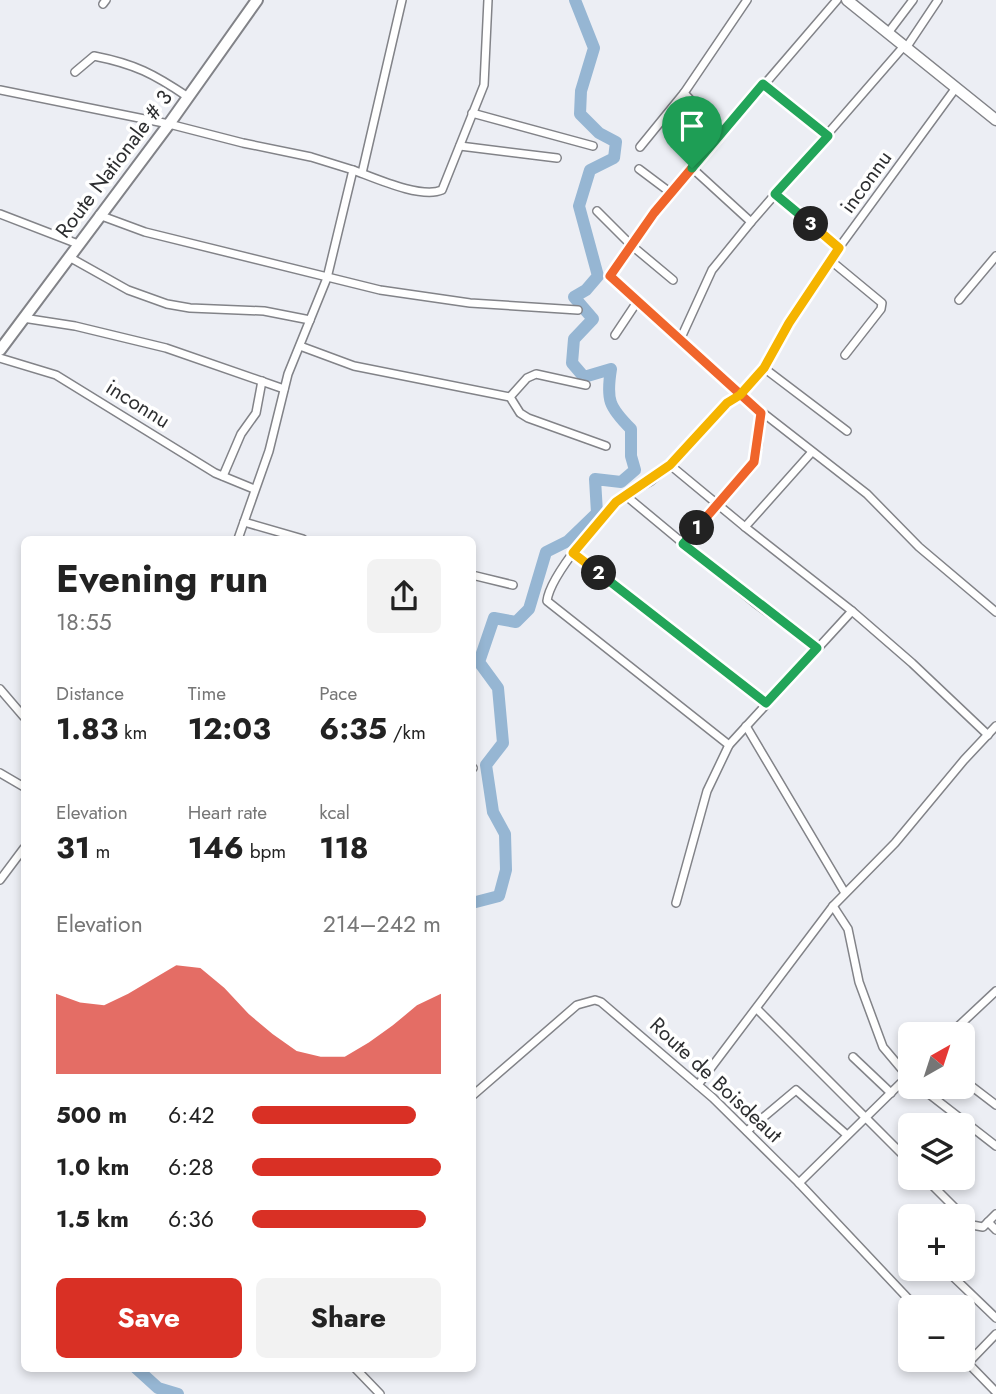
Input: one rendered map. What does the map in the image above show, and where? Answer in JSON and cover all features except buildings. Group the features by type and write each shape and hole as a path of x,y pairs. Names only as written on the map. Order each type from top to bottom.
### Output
{"main road":[{"name":"Route Nationale # 3","path":"0,350 169,124 257,0"}],"street":[{"path":"362,173 402,0"},
{"path":"0,90 169,124 243,144 310,157 405,187 433,193 442,190 484,85 488,0"},
{"path":"640,147 684,93 747,0"},
{"path":"837,0 671,193 610,276 740,395 867,494 919,547 996,612"},
{"path":"888,33 913,0"},
{"path":"680,340 712,270 905,47 938,0"},
{"path":"852,1 955,89 996,120"},
{"path":"75,72 94,56 110,59 150,71 188,97"},
{"path":"763,84 828,136"},
{"name":"inconnu","path":"740,395 764,368 789,323 830,260 955,89"},
{"path":"684,93 722,133"},
{"path":"472,113 593,146"},
{"path":"460,146 557,158"},
{"path":"692,168 751,222"},
{"path":"639,169 671,193"},
{"path":"240,536 269,451 284,389 327,278 353,170"},
{"path":"775,194 839,248"},
{"path":"597,211 631,245 673,280"},
{"path":"0,215 78,244"},
{"path":"99,215 145,232 172,236 232,255 380,290 470,303 578,310"},
{"path":"959,300 996,256"},
{"path":"69,257 128,290 167,304 264,311 310,320"},
{"path":"830,260 883,303 845,355"},
{"path":"615,335 636,302"},
{"path":"23,318 75,326 166,348 284,389"},
{"path":"300,346 354,366 510,397 520,412 528,418 606,446"},
{"name":"inconnu","path":"0,358 56,375 223,476 254,489"},
{"path":"764,368 847,431"},
{"path":"510,397 527,378 536,374 586,385"},
{"path":"223,476 241,434 256,413 262,381"},
{"path":"729,745 549,606 547,601 548,594 573,553 625,495 651,481 670,465 727,403 740,395"},
{"path":"683,544 754,462 761,413"},
{"path":"745,527 811,453"},
{"path":"670,465 852,611 988,735"},
{"path":"625,495 683,544 817,648"},
{"path":"244,522 293,536"},
{"path":"573,553 766,703"},
{"path":"476,576 513,585"},
{"path":"676,903 707,792 729,745 852,611"},
{"path":"0,689 21,714"},
{"path":"746,726 845,893"},
{"path":"698,1085 833,906 895,843 996,726"},
{"path":"0,773 21,785"},
{"path":"0,880 21,852"},
{"path":"833,906 848,929 859,982 883,1047 898,1064"},
{"path":"964,1022 995,994"},
{"name":"Route de Boisdeaut","path":"476,1093 577,1005 595,1000 608,1006 747,1131 799,1182 905,1295"},
{"path":"757,1009 898,1150"},
{"path":"853,1058 891,1093"},
{"path":"799,1182 898,1086"},
{"path":"975,1089 996,1105"},
{"path":"747,1131 796,1090 847,1135"},
{"path":"935,1099 996,1146"},
{"path":"937,1190 972,1225 984,1227 996,1214"},
{"path":"988,1222 996,1230"},
{"path":"957,1281 996,1318"},
{"path":"975,1352 996,1334"},
{"path":"975,1370 996,1392"},
{"path":"359,1372 380,1394"}],"waterway":[{"path":"476,902 499,896 506,870 505,834 493,812 486,765 503,743 498,688 479,662 494,618 516,622 529,609 546,552 568,541 597,513 595,479 621,482 635,470 631,456 631,429 618,415 609,396 611,369 584,377 572,363 574,339 593,319 574,297 586,290 598,276 579,206 590,170 614,158 616,142 599,133 580,114 581,91 594,48 575,0"},
{"path":"140,1372 158,1388 178,1394"}],"route":[{"path":"692,168 654,213 610,276 636,302 689,348 740,395 761,413 754,462 683,544 755,603 817,648 766,703 573,553 616,502 651,481 670,465 727,403 740,395 764,368 789,323 839,248 775,194 828,136 763,84 692,168"}]}
